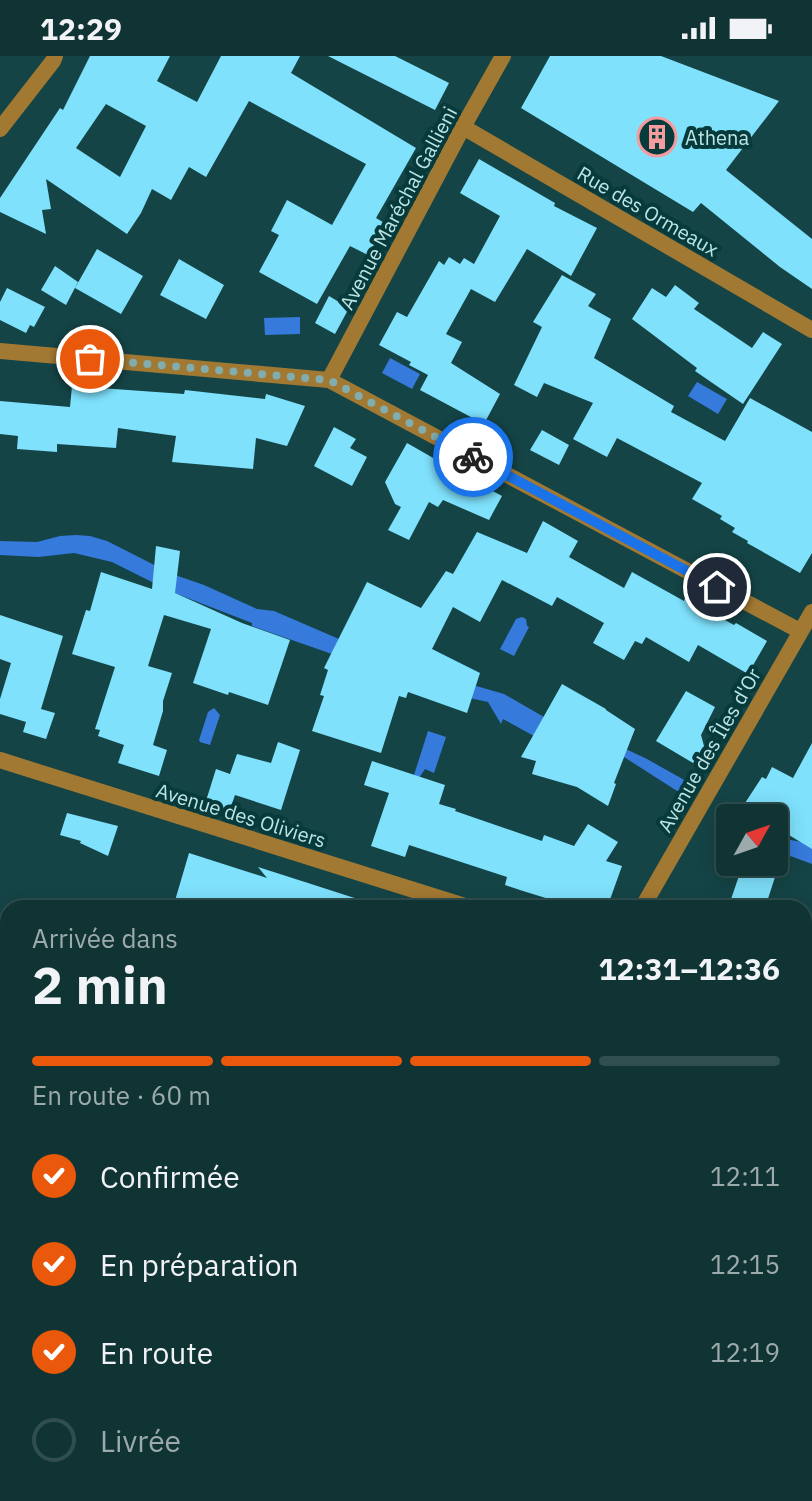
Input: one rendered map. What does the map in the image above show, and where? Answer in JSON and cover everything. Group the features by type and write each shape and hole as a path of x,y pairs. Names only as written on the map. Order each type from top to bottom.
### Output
{"street":[{"path":"0,129 55,56"},
{"name":"Avenue Maréchal Gallieni","path":"329,380 503,56"},
{"name":"Rue des Ormeaux","path":"463,127 812,330"},
{"path":"0,351 329,380 800,631"},
{"name":"Avenue des Îles d'Or","path":"647,900 812,612"},
{"name":"Avenue des Oliviers","path":"0,760 446,900"}],"water":[{"path":"300,317 300,334 265,335 264,318"},
{"path":"390,358 420,374 412,389 382,373"},
{"path":"697,382 727,399 718,414 688,396"},
{"path":"76,535 107,541 172,574 257,609 274,611 339,639 365,654 504,694 544,717 647,759 695,786 688,798 624,757 543,741 503,719 501,724 488,702 414,686 252,626 252,623 172,592 112,562 74,553 38,557 0,555 0,541 37,542"},
{"path":"522,617 529,627 514,656 500,649 516,619"},
{"path":"214,708 220,715 210,745 199,740 208,712"},
{"path":"428,731 446,737 434,773 425,769 419,778 414,775"},
{"path":"788,839 812,844 812,864 788,855"}],"building":[{"path":"90,56 170,56 157,81 197,102 221,56 300,56 291,73 416,148 376,218 386,224 368,255 350,246 317,304 259,272 279,235 271,231 287,200 332,225 366,164 249,101 206,177 189,167 171,200 152,189 127,234 46,179 51,209 42,210 46,234 0,212 0,198 60,108 63,110","holes":["106,104 146,126 120,177 76,148"]},
{"path":"328,56 395,56 449,83 435,110"},
{"name":"Athena","path":"550,56 661,56 779,101 726,170 812,239 812,289 701,203 693,212 521,108"},
{"path":"479,159 555,203 554,206 597,228 571,276 527,249 495,302 471,289 446,334 462,342 451,363 500,394 484,424 420,390 428,375 379,345 397,312 407,317 439,261 444,265 449,257 460,264 464,258 474,264 500,216 460,193"},
{"path":"97,249 143,276 121,314 75,288"},
{"path":"179,259 224,285 206,319 160,295"},
{"path":"55,266 78,282 66,305 41,290"},
{"path":"562,275 596,294 588,306 611,319 594,358 674,406 671,412 725,441 750,398 812,432 812,553 800,573 747,543 732,532 735,528 720,519 722,516 692,499 702,483 617,438 607,457 573,439 593,403 544,383 537,397 514,385 542,327 533,322"},
{"path":"675,285 699,303 694,309 752,348 763,332 782,344 743,404 695,371 697,368 632,319 652,288 666,297"},
{"path":"7,288 45,307 34,327 30,325 26,333 0,320 0,302"},
{"path":"329,296 349,308 335,334 315,323"},
{"path":"72,386 184,394 185,390 265,399 266,394 305,406 287,446 256,438 253,469 172,462 176,436 118,428 116,448 57,444 57,452 17,449 18,436 0,434 0,401 70,407"},
{"path":"334,427 356,439 350,448 367,457 352,486 314,466"},
{"path":"542,430 569,445 559,465 530,450"},
{"path":"407,443 473,477 472,480 502,496 489,520 443,500 438,507 429,502 409,540 388,530 401,507 395,504 385,482"},
{"path":"543,521 578,541 569,557 624,588 632,572 767,641 748,674 698,645 689,662 646,637 642,644 635,641 624,660 593,643 604,623 557,597 552,606 502,580 480,622 453,607 432,649 480,673 467,713 408,692 406,698 399,696 381,753 312,731 324,696 320,695 328,670 324,668 367,582 421,608 446,571 453,574 477,532 527,553"},
{"path":"156,546 180,551 175,593 242,623 290,640 268,705 193,683 211,629 164,615 148,666 172,673 153,745 167,750 159,776 118,763 124,745 98,736 100,730 95,729 115,667 72,654 86,610 90,611 101,572 152,589"},
{"path":"0,615 63,636 41,709 55,713 46,739 23,732 26,722 0,714 0,699 11,663 0,659"},
{"path":"562,684 635,729 608,806 577,787 532,774 536,761 521,757"},
{"path":"686,691 715,707 701,735 704,746 693,763 656,741"},
{"path":"278,742 300,750 281,810 235,795 229,812 205,804 216,769 230,774 237,754 271,763"},
{"path":"812,743 812,849 788,834 788,804 745,803 762,777 766,779 772,767 793,778"},
{"path":"372,761 445,785 439,804 542,841 544,835 574,846 588,824 618,842 606,861 622,866 610,900 552,900 505,885 507,877 409,845 405,857 371,846 389,793 364,785"},
{"path":"67,813 118,826 108,856 81,841 60,835"},
{"path":"189,853 267,878 258,867 361,900 237,900 175,900"},
{"path":"739,876 775,876 768,900 731,900"}],"way so far":[{"path":"90,359 329,380 473,457"}],"place":[{"name":"Athena","path":"657,137"}],"route":[{"path":"473,457 717,587"}]}
